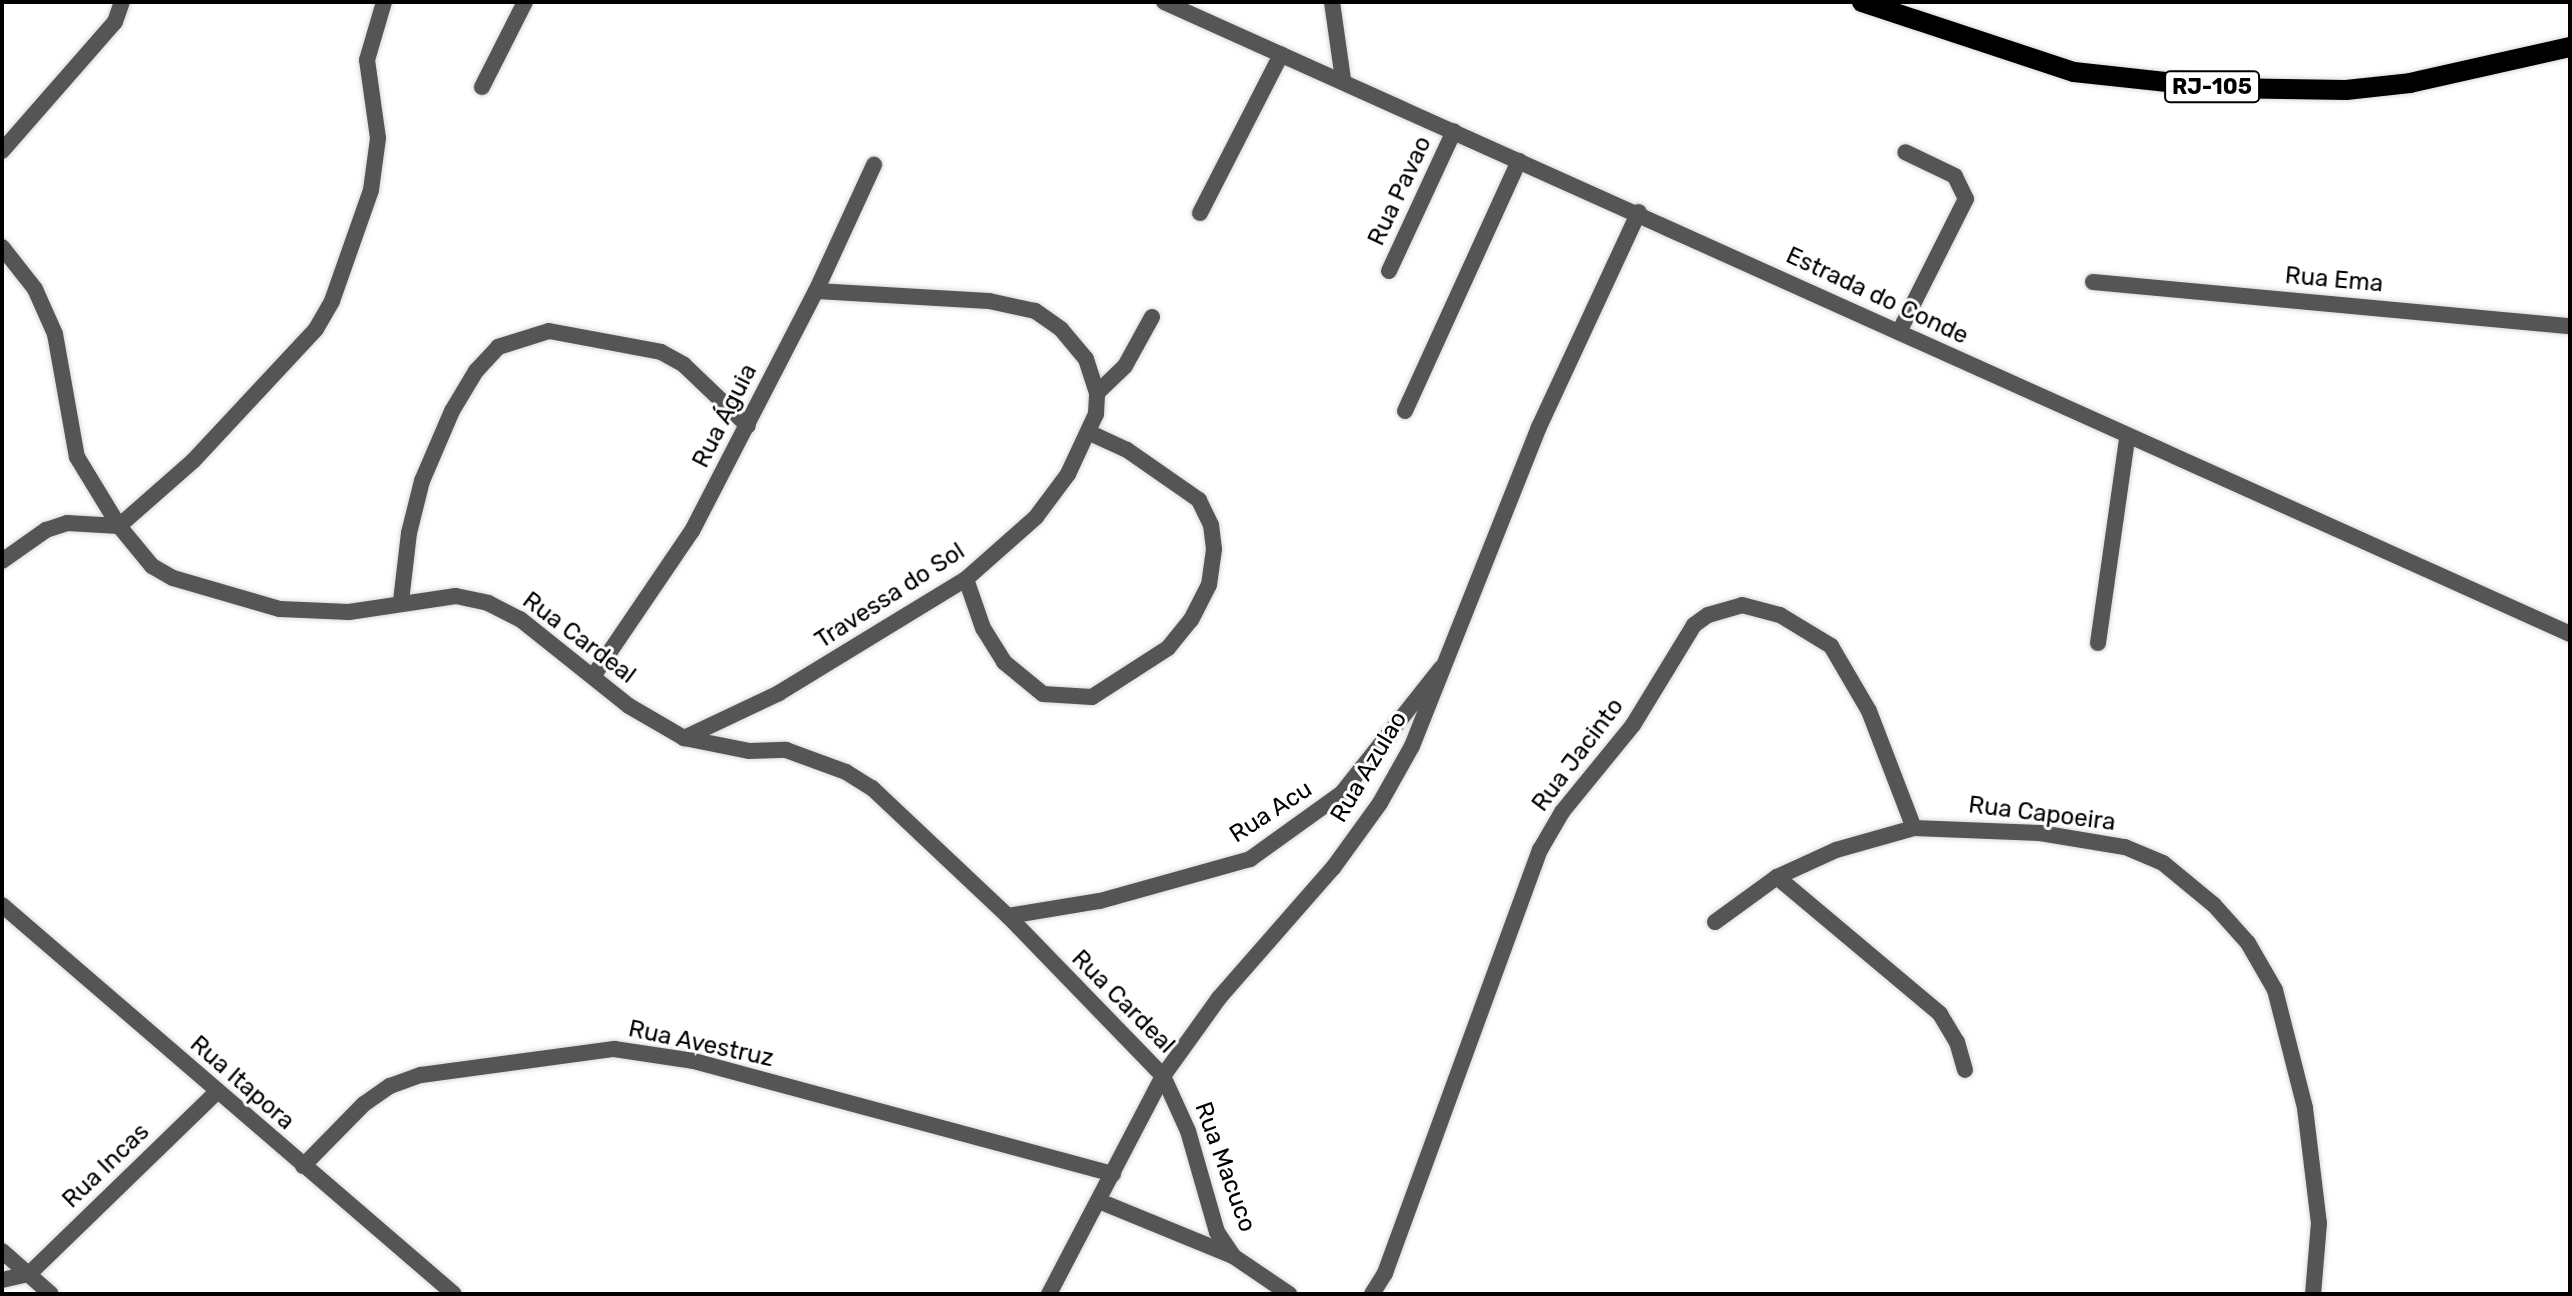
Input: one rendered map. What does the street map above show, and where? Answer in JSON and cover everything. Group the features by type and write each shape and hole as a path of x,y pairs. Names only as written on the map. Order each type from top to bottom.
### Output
{"main road":[{"name":"RJ-105","path":"1862,2 2074,72 2222,88 2346,90 2410,83 2570,47"}],"street":[{"path":"2,151 115,22 122,2"},
{"path":"2,561 46,530 67,523 119,526 193,461 297,354 332,301 375,165 377,114 367,60 384,2"},
{"path":"482,87 525,2"},
{"name":"Estrada do Conde","path":"1164,2 1639,212 2127,439 2570,634"},
{"path":"1332,2 1343,79"},
{"path":"1200,213 1281,55"},
{"name":"Rua Pavao","path":"1389,271 1454,131"},
{"path":"1899,332 1966,199 1955,176 1905,152"},
{"path":"1405,411 1519,161"},
{"name":"Rua Águia","path":"594,675 664,578 748,426 816,291 874,165"},
{"name":"Rua Azulao","path":"1049,1294 1163,1076 1219,998 1333,868 1380,803 1429,712 1539,427 1639,212"},
{"name":"Rua Cardeal","path":"2,247 35,289 55,334 77,457 119,526 152,566 254,603 349,612 401,601 456,596 488,603 520,619 629,706 684,738 749,751 786,750 846,772 872,788 1008,916 1163,1076"},
{"name":"Rua Ema","path":"2093,282 2570,326"},
{"path":"816,291 989,301 1035,311 1061,329 1086,359 1097,393 1125,366 1152,317"},
{"path":"401,601 409,533 422,481 452,411 476,371 498,347 549,331 661,352 692,372 748,426"},
{"name":"Travessa do Sol","path":"684,738 779,693 966,579 1036,517 1090,433 1097,393"},
{"path":"966,579 983,628 1004,662 1043,694 1092,697 1176,639 1209,585 1214,549 1211,525 1199,500 1186,490 1127,450 1090,433"},
{"path":"2098,643 2127,439"},
{"name":"Rua Jacinto","path":"1372,1294 1385,1273 1540,850 1562,812 1633,725 1694,625 1708,615 1742,605 1780,615 1831,646 1869,711 1914,828"},
{"name":"Rua Acu","path":"1008,916 1100,901 1250,859 1342,793 1450,656"},
{"name":"Rua Capoeira","path":"1715,922 1777,877 1836,850 1914,828 2012,830 2125,847 2163,863 2214,905 2248,943 2275,990 2305,1108 2319,1223 2313,1294"},
{"path":"1777,877 1940,1014 1965,1070"},
{"name":"Rua Itapora","path":"2,905 216,1093 454,1294"},
{"name":"Rua Avestruz","path":"303,1166 364,1104 390,1086 421,1075 614,1049 694,1061 1113,1174"},
{"name":"Rua Macuco","path":"1163,1076 1188,1131 1217,1232 1233,1256 1289,1294"},
{"name":"Rua Incas","path":"29,1274 216,1093"},
{"path":"1099,1201 1233,1256"},
{"path":"2,1251 51,1294"},
{"path":"2,1280 29,1274"}]}
